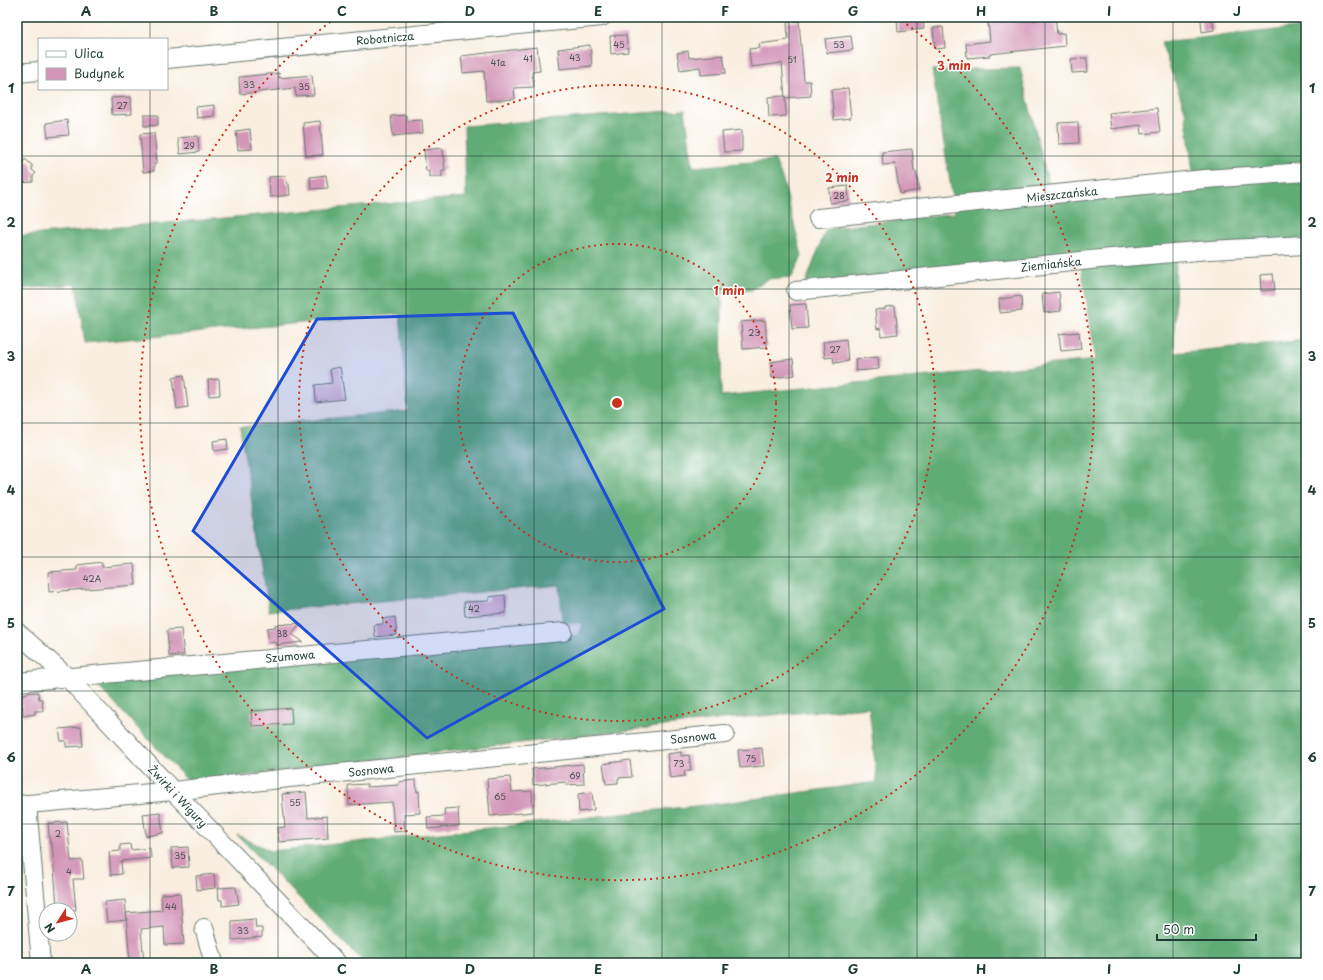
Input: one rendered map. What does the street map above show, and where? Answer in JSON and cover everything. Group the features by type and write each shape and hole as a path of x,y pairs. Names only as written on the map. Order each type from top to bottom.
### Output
{"street":[{"name":"Robotnicza","path":"168,59 602,17"},
{"path":"17,73 38,71"},
{"name":"Mieszczańska","path":"818,218 1205,179 1306,172"},
{"name":"Ziemiańska","path":"796,291 1100,259 1210,250 1306,245"},
{"name":"Żwirki i Wigury","path":"17,632 67,677 173,792 337,963"},
{"name":"Szumowa","path":"17,682 563,632"},
{"name":"Sosnowa","path":"22,804 173,792 289,778 725,734"},
{"path":"22,804 41,963"},
{"path":"204,928 214,963"}],"highlighted area":[{"path":"513,313 664,609 427,738 193,531 317,319"}],"green space":[{"path":"1306,27 1306,238 1176,259 1174,353 1306,340 1306,963 364,963 237,835 271,851 724,803 877,782 869,707 724,719 189,782 93,681 578,635 582,623 562,624 560,585 269,611 240,427 408,411 400,314 85,343 76,284 17,289 17,236 466,197 464,126 685,110 693,167 775,160 784,184 802,256 792,277 768,279 751,290 722,293 721,396 1096,360 1080,260 806,282 826,229 955,213 932,70 1020,68 1053,202 1195,188 1185,110 1161,42"}],"building":[{"path":"897,17 923,17 924,29 898,32"},
{"path":"1037,17 1055,17 1057,34 1064,33 1065,46 967,58 966,44 990,41 988,21 1015,18 1016,22 1037,20"},
{"path":"1212,18 1214,30 1202,32 1201,20"},
{"path":"799,21 804,81 810,81 811,96 785,98 782,63 751,67 749,49 760,48 759,44 788,40 787,22"},
{"path":"943,27 945,48 935,49 933,28"},
{"path":"626,35 628,52 611,54 610,36"},
{"path":"851,36 853,50 827,53 825,39"},
{"path":"590,45 592,66 560,69 558,49"},
{"path":"537,47 540,71 532,72 534,87 514,88 515,99 486,101 484,71 463,73 461,56"},
{"path":"688,51 689,58 723,55 726,73 701,75 700,67 680,70 677,53"},
{"path":"1087,58 1088,72 1072,73 1071,59"},
{"path":"279,73 279,78 312,75 314,95 296,96 295,88 240,94 239,77"},
{"path":"848,88 851,118 834,120 831,90"},
{"path":"785,96 786,116 769,117 768,97"},
{"path":"131,97 132,114 112,115 111,98"},
{"path":"214,105 214,116 197,118 196,107"},
{"path":"1157,108 1160,132 1142,134 1141,125 1111,129 1109,113"},
{"path":"144,115 158,115 158,125 144,126"},
{"path":"406,115 407,121 422,120 423,133 393,136 391,116"},
{"path":"67,120 69,135 48,137 46,123"},
{"path":"320,121 323,155 306,156 303,123"},
{"path":"1078,122 1079,143 1059,144 1058,123"},
{"path":"250,129 252,149 238,150 236,131"},
{"path":"742,130 742,151 724,152 722,132"},
{"path":"154,133 157,163 154,163 154,171 143,172 140,134"},
{"path":"198,136 199,152 180,154 178,138"},
{"path":"442,148 445,161 445,170 442,170 442,177 429,177 429,171 426,171 424,150"},
{"path":"912,149 914,172 916,171 919,190 900,194 895,164 883,165 882,152"},
{"path":"25,159 32,165 32,170 36,173 33,176 33,182 17,183 17,165 22,164"},
{"path":"326,175 328,188 311,189 310,177"},
{"path":"286,176 287,184 289,184 290,195 270,197 269,177"},
{"path":"848,186 849,201 830,203 829,188"},
{"path":"1273,274 1275,290 1261,291 1260,275"},
{"path":"1059,292 1061,311 1044,313 1042,294"},
{"path":"1021,296 1022,311 1000,313 999,299"},
{"path":"806,304 808,328 792,329 790,305"},
{"path":"895,306 898,334 881,336 880,328 877,329 875,310"},
{"path":"765,320 767,347 743,349 741,322"},
{"path":"1079,332 1081,349 1061,351 1059,334"},
{"path":"846,339 848,361 834,363 833,357 825,358 823,342"},
{"path":"878,357 879,369 856,371 855,359"},
{"path":"793,359 795,375 772,378 770,362"},
{"path":"340,367 345,399 316,402 315,385 332,383 330,369"},
{"path":"184,375 188,407 177,409 173,377"},
{"path":"219,379 220,395 209,396 208,380"},
{"path":"227,439 228,449 214,451 213,441"},
{"path":"102,562 102,567 134,564 136,585 49,592 48,572 77,570 77,565"},
{"path":"505,595 506,613 465,616 464,602 489,601 489,597"},
{"path":"395,617 397,635 375,637 374,625 383,624 383,619"},
{"path":"300,623 292,634 303,642 277,645 276,642 269,643 267,628 275,627 275,625"},
{"path":"181,629 184,655 169,656 167,630"},
{"path":"38,692 39,699 42,699 43,711 35,711 35,714 23,716 23,706 20,706 19,695"},
{"path":"291,708 292,724 252,726 251,711"},
{"path":"81,727 83,746 66,747 66,741 61,741 59,729"},
{"path":"762,748 764,766 740,768 738,750"},
{"path":"681,752 681,756 689,755 691,771 684,771 685,776 670,778 667,754"},
{"path":"630,760 632,777 618,778 618,783 606,784 603,764"},
{"path":"583,764 584,784 566,785 566,782 533,785 532,769"},
{"path":"510,777 512,792 532,791 533,812 490,816 487,779"},
{"path":"416,780 417,792 419,791 420,813 404,814 405,831 394,832 392,802 349,805 348,785 367,784 367,787 399,785 399,782"},
{"path":"306,792 308,818 327,816 328,838 279,842 277,828 285,827 282,794"},
{"path":"592,792 594,810 579,812 578,794"},
{"path":"458,808 459,826 428,829 427,817 445,816 444,809"},
{"path":"160,812 163,833 146,836 143,814"},
{"path":"67,822 71,861 82,860 84,879 73,879 75,902 57,902 52,843 50,844 48,823"},
{"path":"130,844 131,850 150,848 151,858 121,861 122,874 111,875 109,852 120,851 120,845"},
{"path":"188,847 189,867 173,868 171,848"},
{"path":"214,874 215,888 197,890 196,876"},
{"path":"236,887 239,904 222,906 222,900 219,900 218,888"},
{"path":"180,893 184,944 165,945 164,927 141,929 144,963 130,963 126,913 162,910 161,894"},
{"path":"125,900 127,920 107,922 105,902"},
{"path":"255,919 256,928 262,928 262,937 232,940 232,921"}]}
